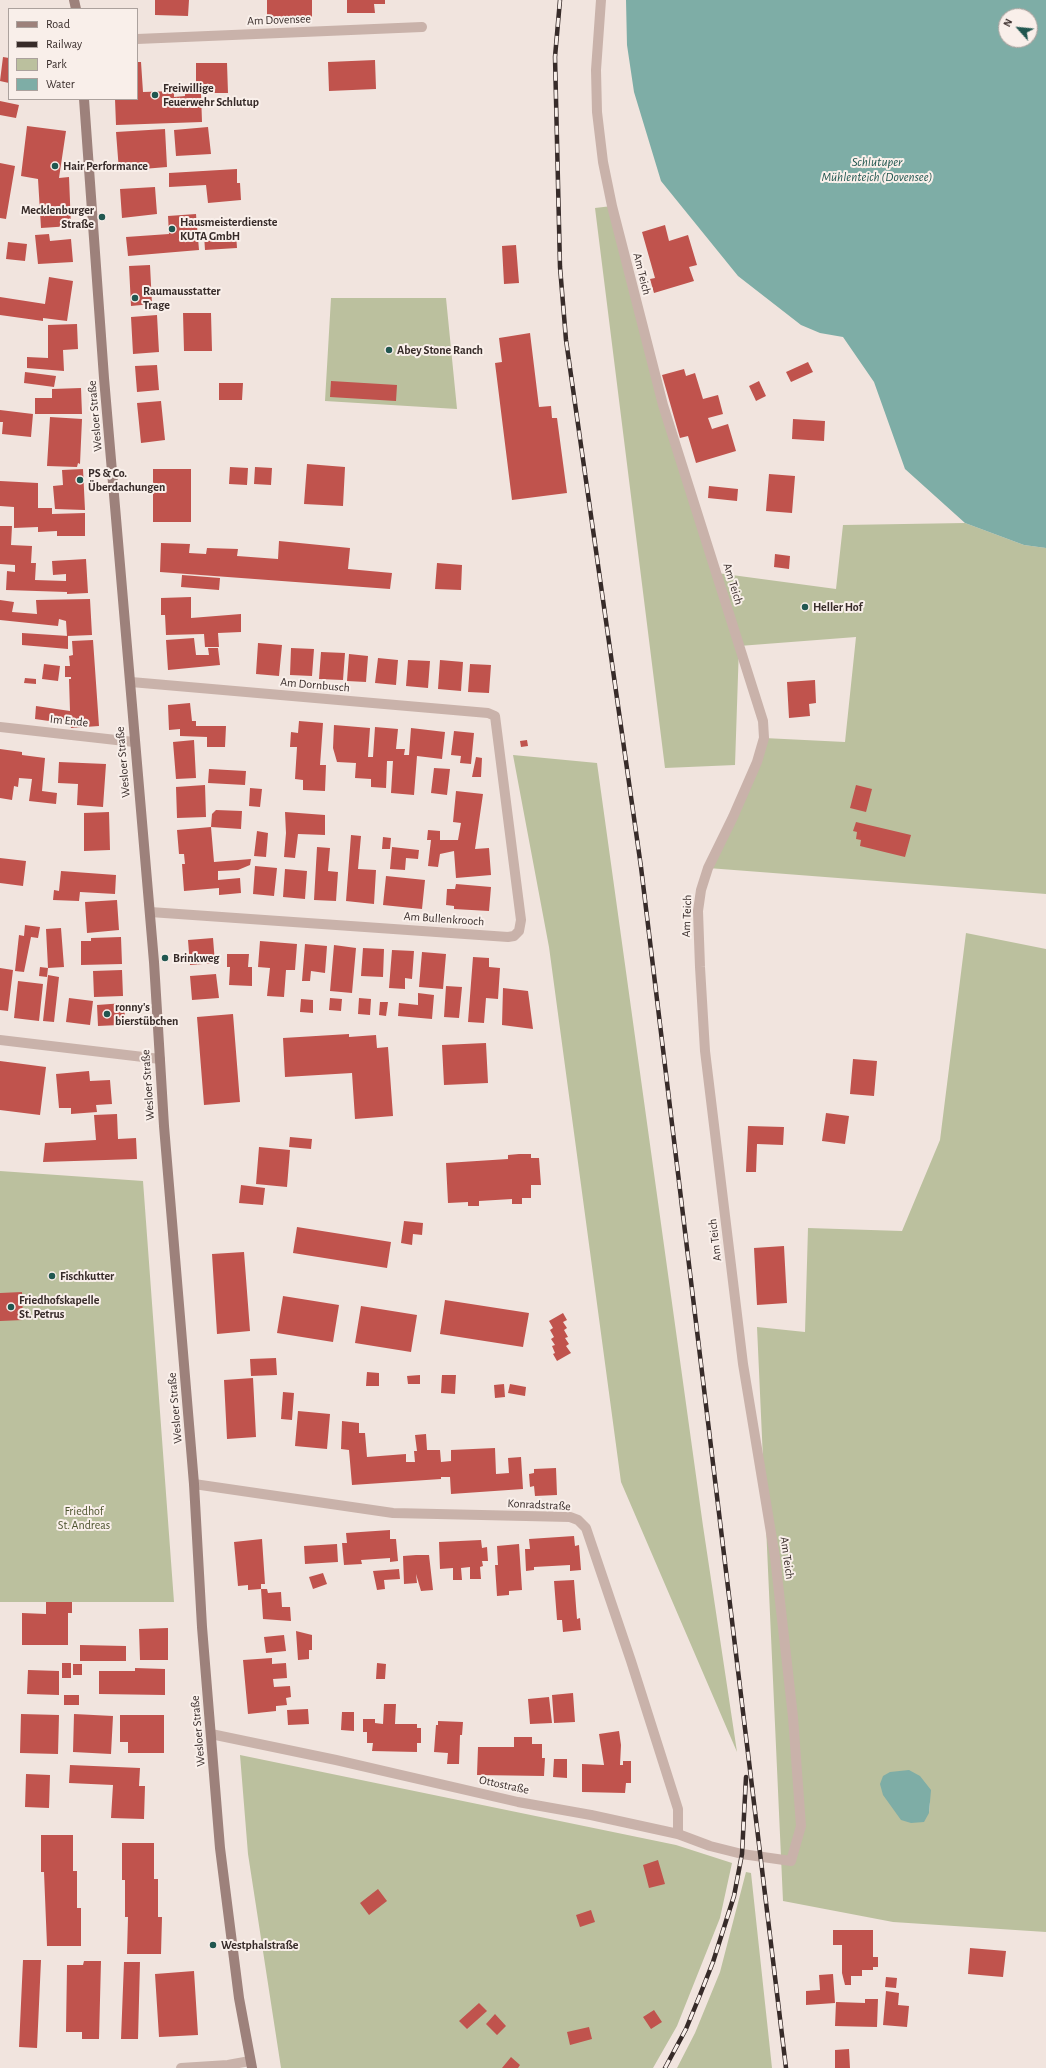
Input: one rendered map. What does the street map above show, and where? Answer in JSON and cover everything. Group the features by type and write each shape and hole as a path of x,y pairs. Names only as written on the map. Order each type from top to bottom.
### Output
{"street":[{"name":"Am Teich","path":"601,0 596,70 597,112 603,162 612,206 663,406 762,722 764,738 757,762 733,817 708,868 700,890 698,911 700,967 707,1067 743,1364 775,1557 793,1717 801,1826 790,1861"},
{"name":"Am Dovensee","path":"138,39 422,27"},
{"name":"Wesloer Straße","path":"84,100 104,378 131,682 134,742 150,912 160,1059 194,1484 202,1627 220,1848 238,1998 251,2064"},
{"name":"Am Dornbusch","path":"131,682 488,713 495,716"},
{"name":"Am Bullenkrooch","path":"150,912 514,936 519,931 521,920 495,716"},
{"name":"Im Ende","path":"0,727 134,742"},
{"path":"0,1040 160,1059"},
{"name":"Konradstraße","path":"194,1484 393,1513 570,1517 578,1520 586,1528 678,1809 678,1834"},
{"name":"Ottostraße","path":"211,1734 336,1760 518,1802 591,1815 678,1834 710,1846 742,1854 790,1861"},
{"path":"180,2068 251,2064"}],"green space":[{"path":"612,206 632,287 717,573 836,589 843,525 965,523 1024,545 1046,548 1046,894 708,868 764,738 845,742 856,637 739,646 735,765 665,768 595,208"},
{"name":"Abey Stone Ranch","path":"331,298 446,298 457,409 325,401"},
{"path":"513,755 597,763 703,1526 737,1752 621,1482 549,947"},
{"path":"966,933 1046,949 1046,1932 893,1922 783,1901 757,1327 805,1332 808,1228 902,1231 940,1140","holes":["891,1772 930,1803 929,1813"]},
{"name":"Friedhof St. Andreas","path":"0,1171 143,1181 174,1602 0,1602"},
{"path":"240,1755 676,1845 732,1863 720,1918 677,2026 653,2068 281,2068 248,1854"},
{"path":"746,1872 751,1873 772,2068 677,2068 695,2033 720,1972"}],"water":[{"name":"Schlutuper Mühlenteich (Dovensee)","path":"626,0 1046,0 1046,548 1024,545 965,523 905,469 874,382 843,337 820,333 801,325 738,276 661,181 634,92 627,45"},
{"path":"909,1770 920,1776 931,1790 929,1813 924,1822 911,1823 901,1820 883,1795 880,1784 883,1776 890,1772"}],"building":[{"path":"155,0 189,0 188,16 155,15"},
{"path":"267,0 312,0 312,18 267,19"},
{"path":"347,0 385,0 385,4 374,4 375,13 347,13"},
{"path":"3,57 8,58 8,83 0,81"},
{"path":"375,60 376,89 329,91 328,62"},
{"name":"Freiwillige Feuerwehr Schlutup","path":"138,62 141,62 143,92 174,91 174,97 185,96 185,86 196,86 196,63 227,63 228,93 201,93 202,122 116,125 115,100 138,100"},
{"path":"0,101 19,105 16,118 0,115"},
{"path":"27,126 66,131 59,178 69,177 71,226 41,228 38,179 21,176"},
{"path":"208,127 211,154 176,156 174,130"},
{"path":"165,129 167,167 119,171 116,132"},
{"path":"0,163 15,166 6,219 0,218"},
{"path":"237,169 237,183 240,183 241,200 208,203 206,185 169,187 169,173"},
{"path":"155,187 157,214 122,218 120,189"},
{"path":"196,214 199,250 128,256 126,237 169,234 168,216"},
{"path":"665,225 669,241 688,235 697,265 689,267 694,281 654,293 650,279 655,278 642,232"},
{"path":"236,233 237,248 205,250 204,235"},
{"path":"49,234 50,241 71,239 73,262 38,264 35,235"},
{"path":"8,242 27,244 25,261 6,259"},
{"path":"516,245 519,283 504,284 502,246"},
{"path":"150,265 152,304 131,306 129,266"},
{"path":"49,277 73,281 67,321 43,318 43,321 0,315 0,297 45,304"},
{"path":"183,313 211,313 212,351 184,351"},
{"path":"157,315 159,352 133,354 131,317"},
{"path":"77,324 78,349 63,350 64,371 27,368 27,357 48,358 48,325"},
{"path":"530,333 539,407 551,406 552,418 557,418 567,493 512,500 495,363 502,362 499,338"},
{"path":"808,362 813,372 791,382 786,372"},
{"path":"157,365 159,390 137,392 135,366"},
{"path":"684,369 686,376 695,373 703,399 718,395 723,414 708,418 712,429 728,424 736,451 696,463 688,436 680,438 662,375"},
{"path":"25,372 56,376 54,387 24,383"},
{"path":"331,381 397,385 396,401 330,397"},
{"path":"759,381 766,396 756,401 749,386"},
{"path":"219,383 243,383 242,400 219,400"},
{"path":"81,388 82,414 35,414 35,398 52,398 52,389"},
{"path":"161,401 165,440 141,443 137,403"},
{"path":"0,410 33,414 31,437 2,434 3,422 0,422"},
{"path":"50,417 82,419 80,464 78,463 77,467 47,466"},
{"path":"793,419 825,421 824,441 792,439"},
{"path":"307,464 345,467 343,506 304,504"},
{"path":"230,467 248,468 247,485 229,484"},
{"path":"255,467 272,468 271,485 254,484"},
{"path":"83,469 85,510 55,509 53,486 63,485 62,470"},
{"path":"153,469 191,469 191,522 153,522"},
{"path":"769,474 795,476 792,513 766,511"},
{"path":"0,481 38,483 38,508 52,508 52,514 85,513 85,536 57,536 57,531 38,532 38,527 14,528 14,507 0,506"},
{"path":"709,486 738,489 737,501 708,498"},
{"path":"0,526 12,526 11,545 32,546 31,563 36,563 35,580 66,581 66,574 53,575 52,561 86,559 88,593 67,594 67,592 6,590 7,571 15,572 15,565 0,564"},
{"path":"279,541 350,548 348,569 392,573 390,589 160,572 161,543 190,544 189,553 206,554 207,548 238,549 237,556 278,559"},
{"path":"775,554 790,556 789,569 774,567"},
{"path":"437,563 462,565 461,590 435,589"},
{"path":"182,575 220,578 219,590 181,587"},
{"path":"191,597 191,618 241,614 241,632 218,633 219,647 205,647 204,634 166,635 165,615 161,615 161,598"},
{"path":"90,599 92,635 67,636 66,621 59,619 58,626 0,620 0,600 14,602 12,612 37,614 36,600"},
{"path":"22,633 68,636 68,649 22,645"},
{"path":"194,638 196,655 209,655 208,648 218,648 220,665 168,670 166,640"},
{"path":"93,640 99,726 71,728 70,721 56,719 56,722 35,719 36,706 70,711 69,679 71,679 71,677 65,677 65,666 70,666 69,656 73,655 72,641"},
{"path":"258,643 282,645 279,676 256,674"},
{"path":"291,648 314,649 312,676 290,675"},
{"path":"321,652 345,653 343,680 319,679"},
{"path":"349,654 368,656 366,682 347,681"},
{"path":"378,658 398,660 396,685 375,683"},
{"path":"408,660 430,661 428,688 406,686"},
{"path":"440,660 463,662 461,691 438,689"},
{"path":"44,664 60,666 58,681 42,679"},
{"path":"470,664 491,665 489,693 468,692"},
{"path":"25,678 36,679 36,684 24,683"},
{"path":"815,680 816,703 809,704 810,716 789,718 787,682"},
{"path":"190,703 192,721 196,721 196,726 226,726 225,747 207,747 207,737 180,736 180,729 169,730 168,705"},
{"path":"299,721 323,723 320,765 326,765 325,791 303,790 303,780 295,779 297,747 290,747 291,732 298,733"},
{"path":"334,725 370,728 368,757 373,757 375,727 398,729 396,749 405,749 404,755 409,755 411,728 445,732 442,759 417,756 414,795 391,793 393,761 387,761 386,788 371,787 371,779 355,778 356,763 337,762 333,748"},
{"path":"454,731 474,733 471,764 460,763 461,756 451,755"},
{"path":"194,740 196,778 176,779 173,742"},
{"path":"527,740 528,746 521,747 520,741"},
{"path":"0,749 22,752 22,755 45,758 42,791 57,793 56,804 29,801 32,779 19,778 18,787 14,786 12,800 0,798"},
{"path":"476,757 482,758 481,777 472,777"},
{"path":"59,762 106,764 103,807 77,805 78,784 58,783"},
{"path":"434,768 450,769 447,795 431,793"},
{"path":"209,769 246,771 245,785 208,783"},
{"path":"205,785 206,817 177,818 176,787"},
{"path":"856,785 872,789 866,812 850,808"},
{"path":"250,788 262,789 260,807 249,806"},
{"path":"456,791 483,794 475,849 489,848 491,875 456,878 454,851 440,854 438,867 428,866 431,840 427,840 428,830 440,831 440,840 458,840 461,823 453,822"},
{"path":"216,810 242,811 241,829 211,827 212,814"},
{"path":"109,812 110,850 84,851 84,813"},
{"path":"285,812 325,815 325,835 298,834 295,858 284,857 286,833"},
{"path":"856,822 911,835 905,857 860,846 861,840 856,839 857,832 853,831"},
{"path":"211,827 214,862 251,859 250,865 238,870 218,871 218,880 240,878 241,893 219,895 219,888 184,891 182,864 185,864 184,854 179,854 177,830"},
{"path":"257,831 268,833 266,857 254,856"},
{"path":"351,835 361,836 358,869 376,870 374,904 346,901"},
{"path":"383,837 391,838 390,849 382,849"},
{"path":"317,847 330,848 328,871 338,872 336,901 314,900"},
{"path":"392,847 419,850 418,859 406,858 405,870 390,869"},
{"path":"0,858 26,861 23,886 0,883"},
{"path":"255,866 277,868 274,896 253,894"},
{"path":"285,869 307,871 305,899 283,897"},
{"path":"61,871 116,875 115,894 80,892 79,901 53,900 54,890 59,891"},
{"path":"386,876 425,880 422,909 383,905"},
{"path":"456,884 491,887 489,911 454,909 454,906 446,905 447,889 455,889"},
{"path":"117,900 119,930 87,933 85,902"},
{"path":"25,925 40,927 38,938 31,937 24,972 15,971 19,935 24,936"},
{"path":"61,928 64,967 48,968 46,929"},
{"path":"121,937 122,964 81,965 81,941 91,941 91,938"},
{"path":"213,938 215,963 190,965 188,940"},
{"path":"260,941 297,944 295,970 286,970 284,997 267,996 270,968 258,967"},
{"path":"305,944 327,946 325,973 311,971 310,981 302,981"},
{"path":"334,945 356,948 352,993 330,991"},
{"path":"363,948 384,949 383,977 361,976"},
{"path":"392,950 414,951 412,979 405,978 405,989 389,988"},
{"path":"422,952 446,954 443,989 419,987"},
{"path":"227,954 249,954 248,967 252,967 252,986 229,985 230,967 227,967"},
{"path":"473,957 489,958 489,967 500,968 498,999 486,998 484,1023 468,1022"},
{"path":"40,967 48,968 47,977 39,976"},
{"path":"0,968 13,970 8,1011 0,1010"},
{"path":"122,970 123,996 94,997 93,971"},
{"path":"216,974 219,998 192,1000 190,976"},
{"path":"48,975 59,977 54,1022 43,1021"},
{"path":"18,981 43,984 39,1021 14,1018"},
{"path":"446,986 462,987 459,1018 444,1017"},
{"path":"503,988 528,991 533,1029 502,1025"},
{"path":"418,993 434,995 432,1019 398,1016 399,1003 418,1005"},
{"path":"69,998 93,1001 90,1025 66,1022"},
{"path":"330,998 342,999 341,1011 329,1010"},
{"path":"359,998 371,999 370,1015 358,1014"},
{"path":"301,999 313,1000 313,1013 300,1012"},
{"path":"380,1002 388,1002 386,1016 379,1015"},
{"path":"124,1003 125,1018 118,1018 119,1025 98,1026 97,1005"},
{"path":"233,1014 240,1102 204,1105 197,1017"},
{"path":"349,1034 349,1037 376,1035 377,1048 388,1047 393,1116 355,1119 352,1073 285,1077 283,1038"},
{"path":"486,1043 488,1083 444,1085 442,1045"},
{"path":"853,1059 877,1061 874,1096 850,1094"},
{"path":"0,1061 46,1067 40,1115 0,1110"},
{"path":"89,1071 90,1081 110,1080 112,1104 96,1105 97,1112 71,1114 71,1108 59,1108 56,1074"},
{"path":"826,1113 849,1116 845,1144 822,1141"},
{"path":"117,1114 118,1139 136,1138 137,1159 43,1162 45,1143 96,1140 94,1115"},
{"path":"748,1126 784,1127 783,1145 757,1144 756,1172 746,1172"},
{"path":"290,1137 312,1139 311,1149 289,1147"},
{"path":"259,1147 290,1150 287,1187 256,1184"},
{"path":"531,1154 531,1158 539,1158 541,1185 531,1185 531,1198 522,1198 522,1204 512,1204 512,1199 479,1201 479,1206 468,1206 468,1202 448,1203 446,1163 508,1159 508,1155"},
{"path":"241,1185 265,1188 263,1205 239,1203"},
{"path":"404,1221 423,1223 422,1235 413,1234 412,1245 401,1243"},
{"path":"297,1227 391,1242 387,1268 293,1253"},
{"path":"784,1246 787,1303 757,1305 754,1248"},
{"path":"244,1252 250,1331 217,1334 212,1254"},
{"name":"Friedhofskapelle St. Petrus","path":"22,1292 23,1320 0,1321 0,1293"},
{"path":"283,1296 339,1305 333,1342 277,1333"},
{"path":"445,1300 529,1313 523,1347 440,1334"},
{"path":"361,1306 417,1315 411,1352 355,1343"},
{"path":"563,1313 567,1320 563,1322 567,1328 564,1330 568,1337 565,1338 569,1344 566,1346 571,1353 557,1361 553,1354 555,1353 552,1346 555,1345 551,1339 554,1337 550,1330 553,1328 549,1321"},
{"path":"276,1358 277,1375 251,1376 250,1359"},
{"path":"367,1372 379,1373 379,1386 366,1386"},
{"path":"420,1375 420,1384 408,1384 407,1376"},
{"path":"442,1375 456,1375 455,1394 441,1393"},
{"path":"253,1378 256,1437 227,1439 224,1380"},
{"path":"504,1384 505,1397 495,1398 494,1385"},
{"path":"510,1384 526,1387 525,1396 508,1393"},
{"path":"283,1392 294,1393 292,1420 281,1419"},
{"path":"298,1411 330,1414 327,1449 295,1446"},
{"path":"342,1421 359,1423 359,1433 365,1433 367,1457 406,1454 406,1462 415,1462 414,1451 417,1451 415,1435 426,1434 427,1450 440,1450 441,1462 451,1461 451,1450 495,1448 496,1474 509,1473 508,1458 521,1457 523,1489 451,1494 450,1477 441,1477 441,1479 352,1485 349,1450 341,1449"},
{"path":"556,1468 557,1495 535,1496 534,1486 530,1487 529,1474 534,1473 534,1469"},
{"path":"390,1530 390,1539 396,1539 398,1561 390,1562 390,1558 361,1560 362,1564 344,1565 342,1543 347,1543 346,1533"},
{"path":"574,1536 575,1546 579,1545 581,1570 570,1571 570,1565 534,1567 534,1570 526,1571 525,1549 530,1549 529,1539"},
{"path":"262,1539 265,1584 261,1584 261,1589 248,1590 248,1585 238,1586 234,1542"},
{"path":"481,1540 482,1548 487,1547 488,1561 482,1561 483,1566 480,1567 481,1579 470,1579 470,1567 461,1568 462,1580 453,1580 453,1568 440,1569 439,1542"},
{"path":"337,1544 338,1562 305,1564 304,1546"},
{"path":"519,1544 522,1590 509,1591 509,1595 497,1596 495,1565 498,1565 497,1546"},
{"path":"429,1555 433,1590 421,1591 416,1574 417,1583 404,1584 403,1556"},
{"path":"399,1569 400,1579 384,1580 385,1589 377,1590 373,1571"},
{"path":"323,1573 327,1584 313,1589 309,1577"},
{"path":"574,1580 577,1619 580,1618 581,1630 563,1632 562,1620 557,1620 554,1581"},
{"path":"261,1589 267,1589 268,1593 281,1592 282,1607 290,1607 291,1621 263,1619"},
{"path":"46,1602 72,1602 72,1613 68,1613 68,1645 22,1645 22,1613 46,1614"},
{"path":"168,1628 168,1660 140,1660 139,1629"},
{"path":"296,1631 312,1635 312,1650 309,1650 309,1659 298,1660"},
{"path":"284,1635 286,1651 266,1653 264,1637"},
{"path":"80,1645 126,1646 126,1661 80,1661"},
{"path":"272,1658 272,1664 286,1663 287,1678 273,1679 274,1687 290,1686 291,1697 286,1698 287,1705 276,1706 276,1711 248,1714 243,1660"},
{"path":"62,1663 71,1663 71,1678 62,1678"},
{"path":"377,1663 386,1664 385,1679 376,1679"},
{"path":"73,1664 82,1664 82,1675 73,1675"},
{"path":"135,1668 165,1669 165,1695 99,1694 99,1671 135,1671"},
{"path":"28,1670 59,1671 59,1695 27,1694"},
{"path":"573,1693 575,1722 554,1723 552,1695"},
{"path":"64,1695 79,1695 79,1705 64,1705"},
{"path":"549,1697 552,1723 530,1724 528,1699"},
{"path":"384,1704 396,1704 395,1724 417,1724 417,1728 421,1728 421,1743 417,1743 417,1752 372,1751 373,1743 367,1743 367,1732 363,1732 363,1719 375,1719 375,1723 383,1724"},
{"path":"308,1709 309,1724 288,1725 287,1710"},
{"path":"342,1712 354,1712 354,1731 341,1730"},
{"path":"21,1714 59,1715 58,1754 20,1753"},
{"path":"74,1714 113,1716 111,1754 73,1752"},
{"path":"120,1715 164,1715 164,1753 128,1753 128,1742 120,1742"},
{"path":"438,1721 463,1722 462,1735 460,1735 459,1764 447,1764 448,1753 434,1752 436,1725 438,1725"},
{"path":"619,1731 621,1745 620,1765 623,1765 623,1761 631,1761 631,1783 626,1783 625,1793 582,1792 582,1764 604,1765 599,1734"},
{"path":"514,1737 532,1737 532,1744 542,1744 542,1758 545,1758 544,1776 477,1775 478,1747 514,1747"},
{"path":"554,1759 567,1759 567,1778 553,1777"},
{"path":"70,1765 140,1768 139,1786 145,1786 144,1819 111,1818 113,1785 69,1783"},
{"path":"26,1774 50,1775 49,1808 25,1807"},
{"path":"41,1835 73,1835 73,1871 77,1871 77,1908 81,1908 81,1946 47,1946 44,1872 41,1872"},
{"path":"122,1843 154,1843 154,1879 158,1879 158,1917 162,1917 161,1954 127,1954 128,1917 125,1917 125,1880 122,1880"},
{"path":"658,1860 665,1884 649,1888 643,1865"},
{"path":"378,1889 387,1901 369,1915 360,1903"},
{"path":"591,1910 595,1922 580,1927 576,1915"},
{"path":"833,1930 873,1930 873,1957 878,1957 878,1967 873,1967 873,1970 862,1970 862,1976 851,1976 851,1985 845,1985 842,1973 842,1945 833,1945"},
{"path":"970,1948 1006,1951 1003,1977 968,1974"},
{"path":"23,1960 41,1960 37,2048 19,2047"},
{"path":"84,1961 101,1961 99,2039 82,2039 82,2032 66,2032 67,1965 83,1965"},
{"path":"124,1962 140,1962 138,2039 121,2039"},
{"path":"194,1971 198,2035 159,2037 155,1974"},
{"path":"833,1974 835,2003 806,2005 806,1991 820,1990 819,1975"},
{"path":"886,1977 897,1978 896,1988 885,1987"},
{"path":"886,1991 899,1993 898,2005 909,2006 907,2027 883,2025"},
{"path":"865,1999 878,1999 877,2027 835,2026 836,2002 865,2003"},
{"path":"479,2003 487,2011 467,2029 459,2021"},
{"path":"654,2010 662,2022 651,2029 643,2017"},
{"path":"495,2014 506,2026 497,2035 486,2024"},
{"path":"589,2027 592,2039 570,2045 567,2032"},
{"path":"849,2049 850,2068 835,2068 835,2050"},
{"path":"511,2057 520,2065 518,2068 502,2068"}],"railway":[{"path":"560,0 555,57 560,267 566,340 641,867 786,2068"},
{"path":"665,2068 686,2029 700,1995 713,1962 734,1896 742,1854 746,1777"}],"place":[{"name":"Freiwillige Feuerwehr Schlutup","path":"155,95"},
{"name":"Hair Performance","path":"55,166"},
{"name":"Mecklenburger Straße","path":"102,217"},
{"name":"Hausmeisterdienste KUTA GmbH","path":"172,229"},
{"name":"Raumausstatter Trage","path":"135,298"},
{"name":"Abey Stone Ranch","path":"389,350"},
{"name":"PS & Co. Überdachungen","path":"80,480"},
{"name":"Heller Hof","path":"805,607"},
{"name":"Brinkweg","path":"165,958"},
{"name":"ronny's bierstübchen","path":"107,1014"},
{"name":"Fischkutter","path":"52,1276"},
{"name":"Friedhofskapelle St. Petrus","path":"11,1307"},
{"name":"Westphalstraße","path":"213,1945"}]}
